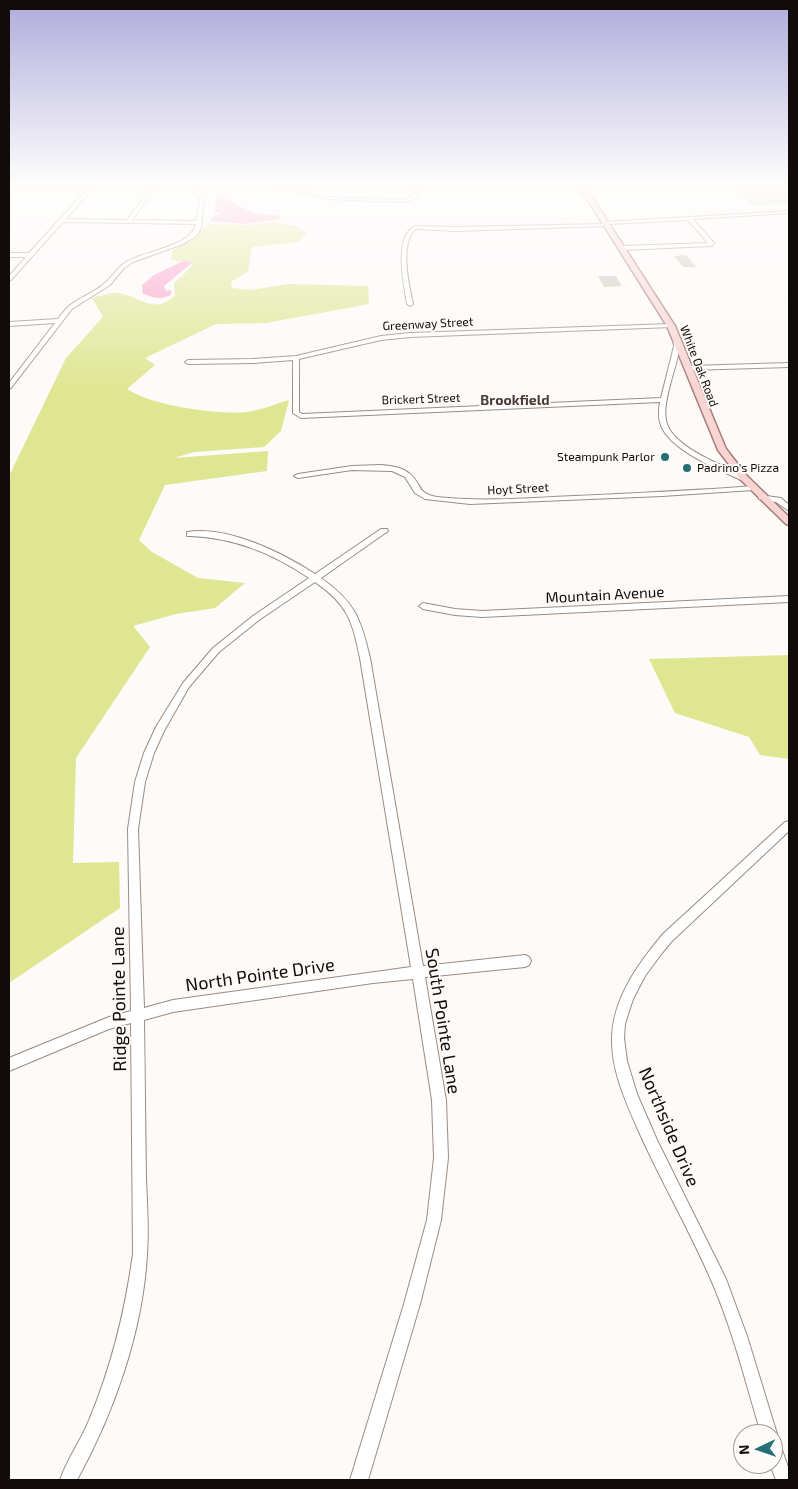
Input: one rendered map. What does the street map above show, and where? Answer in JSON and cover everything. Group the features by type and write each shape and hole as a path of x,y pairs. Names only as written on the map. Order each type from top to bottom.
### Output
{"main road":[{"name":"White Oak Road","path":"625,252 676,336 717,441 744,478 789,522"}],"street":[{"path":"9,279 33,252"},
{"path":"9,384 58,321 74,305 108,284 126,264 153,252"},
{"path":"406,252 404,263 410,304"},
{"path":"9,255 31,255"},
{"path":"9,324 58,321"},
{"name":"Greenway Street","path":"188,362 296,358 381,338 410,335 671,326"},
{"path":"676,336 678,346 664,400 662,421 670,436 695,453 744,478"},
{"name":"Brickert Street","path":"296,358 296,413 300,416 664,400"},
{"path":"689,368 789,365"},
{"name":"Hoyt Street","path":"298,476 331,470 392,469 407,475 416,492 427,498 481,502 753,488"},
{"path":"762,497 778,500 789,509"},
{"name":"Ridge Pointe Lane","path":"68,1480 96,1425 113,1381 126,1336 135,1294 140,1254 138,1014 132,829 138,790 149,753 172,707 199,668 235,634 384,530"},
{"name":"South Pointe Lane","path":"190,534 225,536 274,552 315,578 340,598 348,607 358,627 439,1100 441,1158 434,1220 412,1304 359,1480"},
{"name":"Mountain Avenue","path":"422,606 455,612 482,614 789,599"},
{"name":"Northside Drive","path":"766,1424 733,1318 718,1279 634,1106 622,1066 618,1039 623,1009 640,974 651,958 667,938 789,825"},
{"name":"North Pointe Drive","path":"9,1064 109,1023 138,1014 205,1000 418,972 525,961"}],"green space":[{"path":"172,252 251,252 248,272 231,282 232,288 250,290 289,284 368,286 369,304 266,323 216,324 145,358 155,365 127,389 138,395 168,405 203,411 248,412 289,400 281,431 264,447 194,452 174,458 268,451 267,471 165,485 139,540 152,552 198,578 245,583 215,608 176,614 133,626 150,647 76,758 73,863 119,862 120,908 9,983 9,476 66,358 103,317 92,298 120,293 148,303 161,304 168,301 175,295 174,283 193,263 171,260"},
{"path":"789,655 789,759 760,755 749,737 675,713 649,659"}],"shaded area":[{"path":"183,261 193,262 164,286 166,291 171,290 171,295 157,298 143,294 142,285 154,275"}],"building":[{"path":"686,255 696,267 683,267 674,256"},
{"path":"598,276 616,276 622,286 604,287"}],"place":[{"name":"Steampunk Parlor","path":"665,457"},
{"name":"Padrino's Pizza","path":"687,468"}],"district":[{"name":"Brookfield","path":"515,400"}]}
